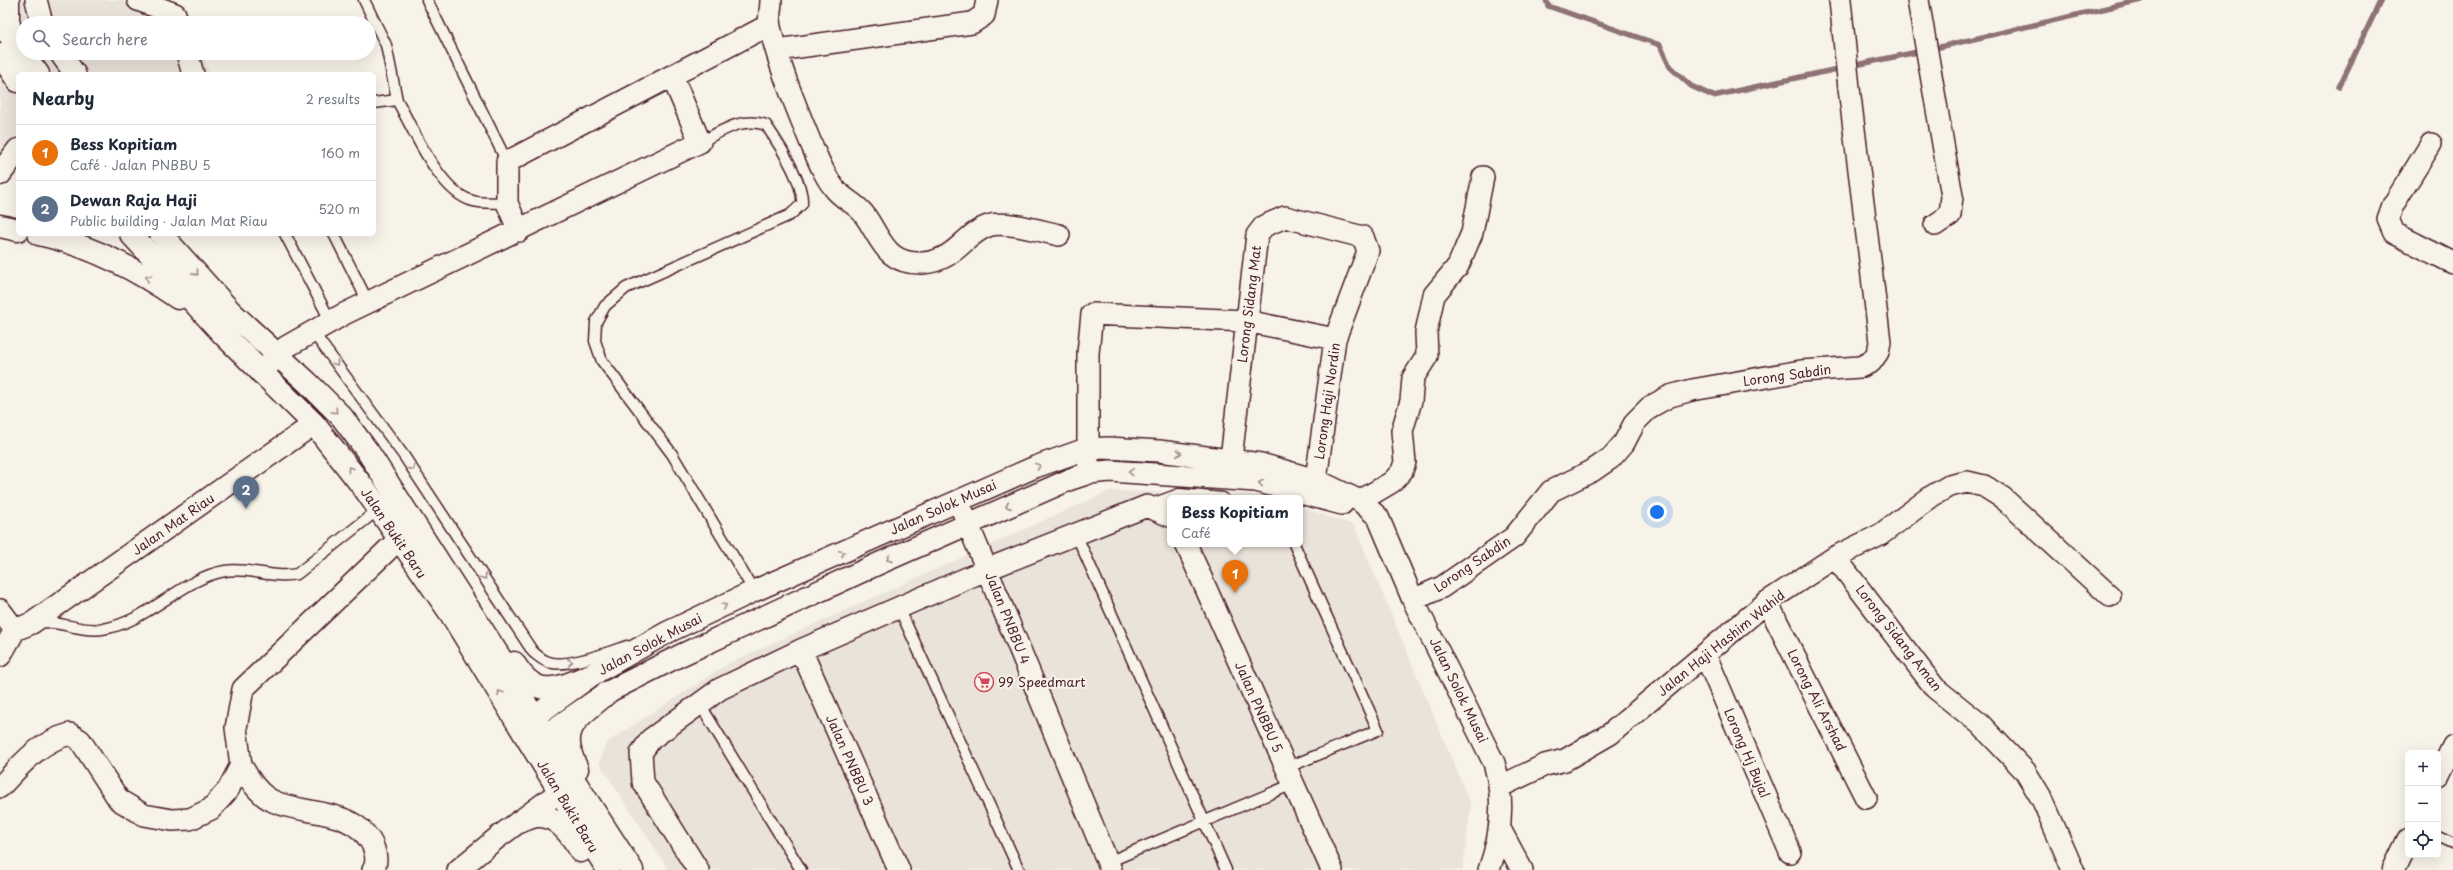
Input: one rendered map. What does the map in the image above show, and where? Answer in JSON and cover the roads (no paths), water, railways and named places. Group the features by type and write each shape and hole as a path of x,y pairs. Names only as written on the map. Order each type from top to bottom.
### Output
{"main road":[{"path":"7,48 8,0"},
{"path":"0,22 16,75"},
{"path":"7,48 16,56"},
{"path":"21,60 36,72"},
{"path":"0,174 16,153"},
{"path":"0,219 16,217"},
{"path":"0,226 16,230"},
{"path":"45,236 83,247 152,280 224,335"},
{"name":"Jalan Bukit Baru","path":"133,236 224,335 314,424 379,509 398,540 532,731 567,786 632,870"},
{"name":"Jalan Bukit Baru","path":"163,236 232,312 278,354 342,417 368,452 504,664 532,731"},
{"path":"402,504 459,577 527,682 538,687 549,689 566,686 594,673"},
{"path":"608,692 578,720 569,733 567,743 578,770 640,870"},
{"name":"Jalan Bukit Baru","path":"567,786 608,870"},
{"path":"518,822 538,816 555,821 569,832 594,870"}],"street":[{"path":"36,0 40,16"},
{"path":"138,0 175,14 176,16"},
{"path":"771,0 769,25 796,108 827,177 843,198 861,211 881,244 894,256 907,261 923,263 941,259 957,250 977,231 987,226 998,224 1059,235"},
{"path":"777,50 972,23 984,15 987,0"},
{"name":"Lorong Sabdin","path":"1414,600 1442,587 1514,537 1551,491 1592,471 1611,458 1624,443 1635,422 1650,407 1670,396 1802,371 1860,367 1871,362 1878,352 1880,342 1849,88 1840,0"},
{"path":"1918,0 1928,68 1952,196 1950,215 1934,225"},
{"path":"519,231 507,203 508,162 769,25"},
{"path":"65,60 74,72"},
{"path":"189,60 192,72"},
{"path":"261,373 278,354 322,327 368,302 519,231 700,142 672,76"},
{"path":"2431,144 2394,205 2388,219 2394,233 2453,263"},
{"path":"1360,501 1392,482 1402,471 1405,462 1402,431 1411,401 1413,378 1427,356 1426,332 1434,295 1458,266 1472,233 1483,177"},
{"name":"Lorong Sidang Mat","path":"1231,459 1257,235 1264,226 1273,220 1285,217 1363,237 1367,246 1367,256"},
{"name":"Lorong Haji Nordin","path":"1316,480 1335,338 1367,256"},
{"path":"1089,473 1086,449 1088,353 1092,314 1246,321 1335,338"},
{"name":"Jalan Mat Riau","path":"23,627 314,424"},
{"name":"Jalan Solok Musai","path":"532,731 594,673 668,632 754,591 814,566 957,499 1062,456 1086,449 1159,451 1231,459 1261,464 1316,480 1360,501 1378,517 1414,600 1483,738 1501,786 1500,829 1489,870"},
{"name":"Jalan Solok Musai","path":"532,731 718,637 1071,478 1089,473 1110,471 1256,482 1308,493 1378,517"},
{"name":"Jalan Haji Hashim Wahid","path":"1501,786 1545,765 1565,760 1610,734 1767,602 1835,557 1880,535 1932,496 1949,486 1967,482 1984,486 2003,498 2110,596"},
{"name":"Jalan PNBBU 4","path":"957,499 988,569 1104,867"},
{"path":"698,870 643,782 641,753 651,739 720,689 801,650 988,569 1147,506 1167,515"},
{"path":"372,870 376,864 375,851 366,832 351,822 328,814 274,802 254,788 241,764 236,728 243,689 398,540"},
{"name":"Jalan PNBBU 5","path":"1187,547 1332,870"},
{"name":"Lorong Sidang Aman","path":"1835,557 1935,688 1980,724 2025,771 2042,799 2073,870"},
{"name":"Lorong Ali Arshad","path":"1767,602 1866,798"},
{"path":"0,610 23,627 0,656"},
{"name":"Jalan PNBBU 3","path":"801,650 899,870"},
{"name":"Lorong Hj Bujal","path":"1705,654 1790,852"},
{"path":"0,787 28,756 46,743 70,734 80,740 119,800 144,815 172,820 190,819 211,809 228,790 241,764"},
{"path":"2441,771 2453,747"},
{"path":"458,870 518,822 567,786"},
{"path":"1500,829 1522,870"},
{"path":"2393,870 2405,845"}],"lane":[{"path":"364,0 372,16"},
{"path":"427,0 508,162"},
{"path":"376,25 386,45 397,100 435,167 446,182 459,194 473,201 507,203"},
{"path":"376,103 397,100"},
{"path":"700,142 748,121 766,125 777,142 801,190 802,204 790,215 626,288 605,306 596,322 595,341 602,361 672,454 754,591"},
{"path":"286,236 322,327 404,456 533,652 546,662 561,663 582,660 668,632"},
{"path":"335,236 368,302"},
{"path":"1176,495 1190,495"},
{"path":"1147,506 1167,498"},
{"path":"23,627 56,622 77,630 103,629 130,620 207,577 224,571 241,570 282,577 297,574 379,509"},
{"path":"1076,534 1226,870"},
{"path":"1104,867 1205,822 1378,730 1295,547"},
{"path":"899,608 1019,870"},
{"path":"700,704 801,870"},
{"path":"2441,837 2453,843"}],"waterway":[{"path":"1546,0 1548,6 1660,45 1670,67 1691,86 1713,96 1842,68"},
{"path":"1931,49 2141,0"},
{"path":"2339,87 2381,0"},
{"path":"1851,66 1922,51"}],"place":[{"name":"Dewan Raja Haji","path":"246,509"},
{"name":"Bess Kopitiam","path":"1235,593"},
{"name":"99 Speedmart","path":"984,682"}]}
